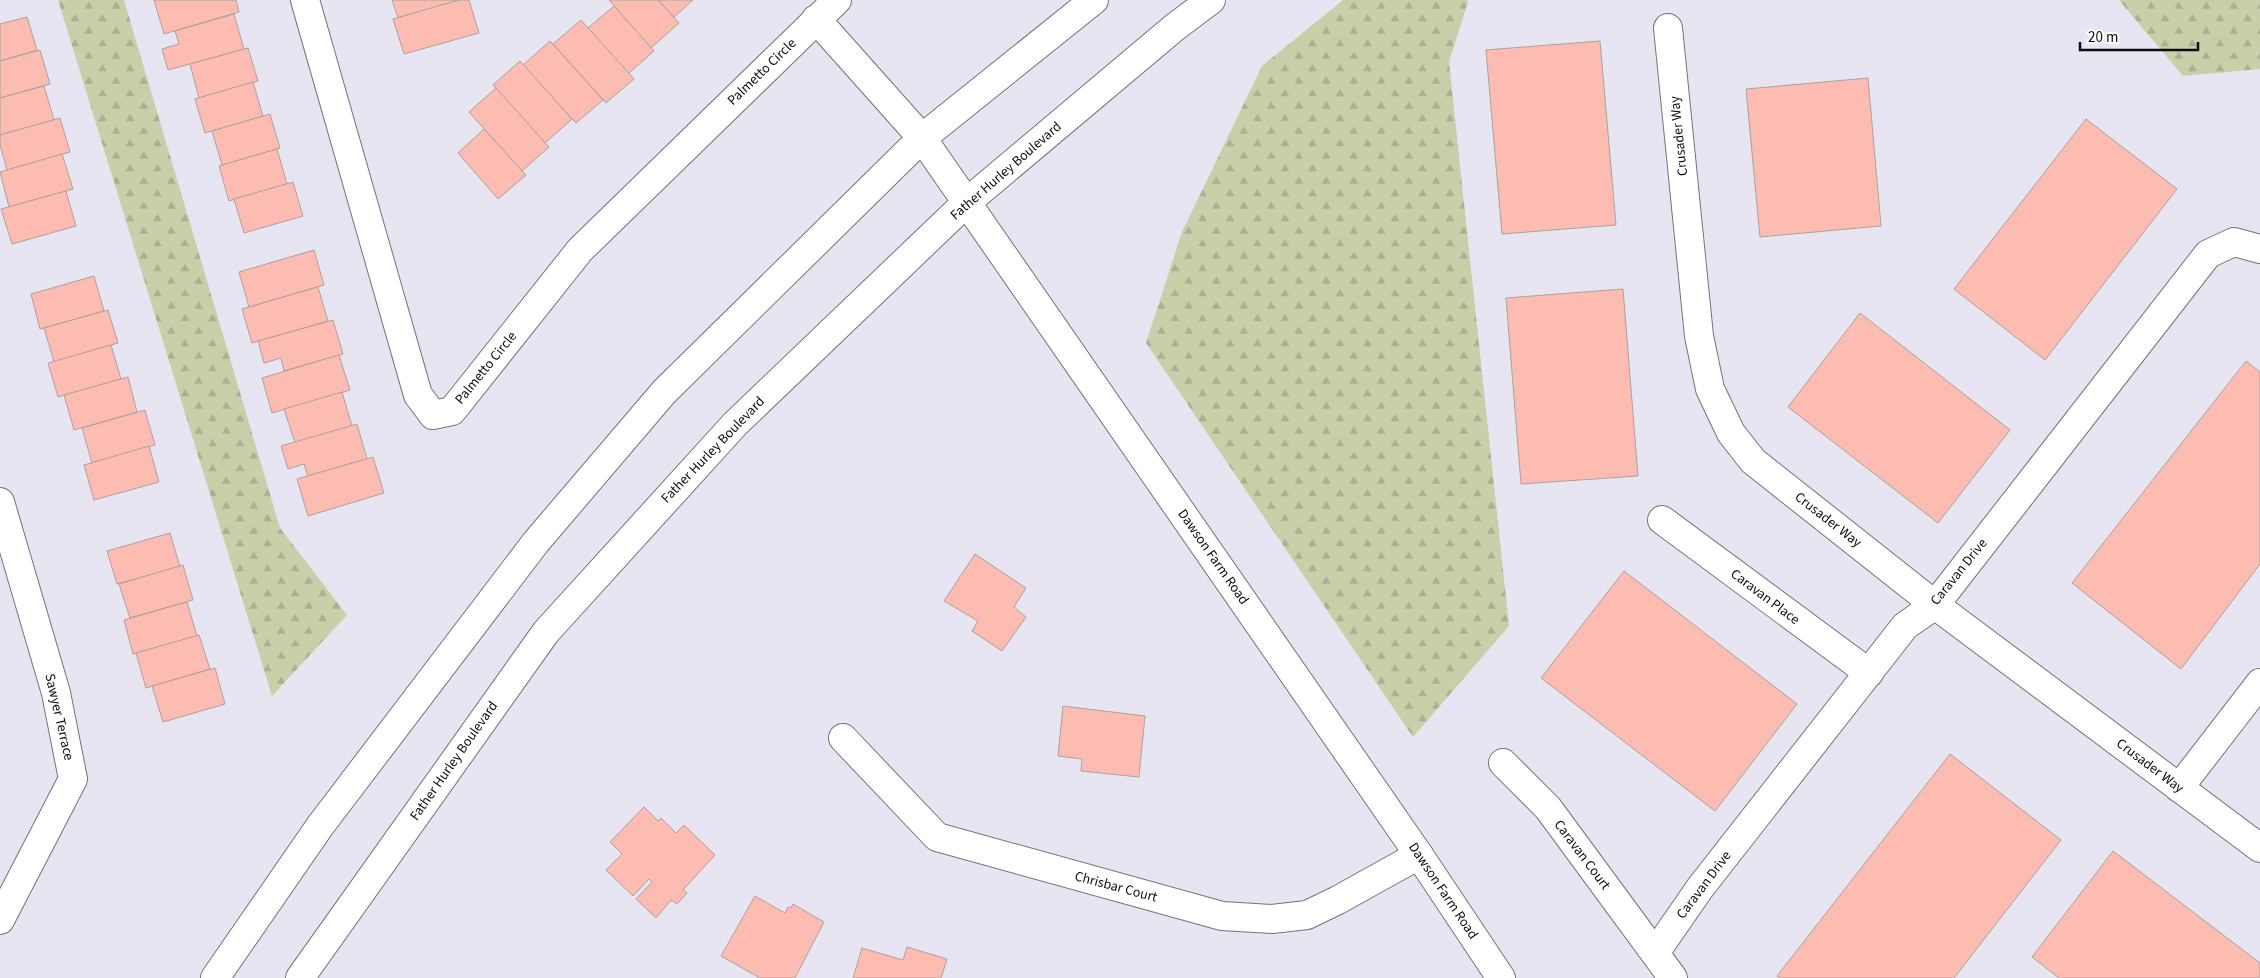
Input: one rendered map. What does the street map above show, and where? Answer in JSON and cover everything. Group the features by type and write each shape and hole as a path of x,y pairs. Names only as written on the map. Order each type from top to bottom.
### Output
{"street":[{"name":"Palmetto Circle","path":"305,0 418,395 433,415 452,411 580,250 837,0"},
{"path":"214,978 320,826 536,542 664,392 922,138 1094,0"},
{"name":"Father Hurley Boulevard","path":"300,978 546,632 735,424 968,202 1175,27 1211,0"},
{"path":"816,19 922,138"},
{"name":"Crusader Way","path":"1668,28 1699,336 1710,389 1731,433 1753,461 1935,605 2260,848"},
{"name":"Dawson Farm Road","path":"922,138 1419,855 1501,978"},
{"name":"Caravan Drive","path":"1655,952 1700,888 1905,626 1935,605 2208,254 2234,242 2260,249"},
{"name":"Sawyer Terrace","path":"0,502 56,693 73,779 0,920"},
{"name":"Caravan Place","path":"1662,520 1869,673"},
{"path":"2179,788 2260,683"},
{"name":"Chrisbar Court","path":"843,738 937,837 1222,916 1272,920 1307,914 1338,900 1419,855"},
{"name":"Caravan Court","path":"1503,763 1548,808 1655,952"},
{"path":"1655,952 1673,978"}],"green space":[{"path":"58,0 124,0 280,528 347,615 272,696"},
{"path":"1343,0 1467,0 1468,2 1449,62 1509,626 1413,737 1146,343 1182,232 1262,66"},
{"path":"2119,0 2260,0 2260,69 2183,76"}],"building":[{"path":"154,0 236,0 239,12 164,34"},
{"path":"392,0 456,0 457,1 398,18"},
{"path":"459,0 469,0 479,33 404,54 393,19"},
{"path":"609,0 658,0 679,23 651,48"},
{"path":"658,0 693,0 674,17"},
{"path":"614,6 654,51 628,74 588,28"},
{"path":"234,14 244,49 168,70 162,49 179,44 175,31"},
{"path":"27,17 37,50 0,61 0,24"},
{"path":"581,20 634,79 606,103 553,44"},
{"path":"550,41 603,100 576,123 523,65"},
{"path":"1600,41 1616,225 1502,234 1486,50"},
{"path":"248,48 258,81 199,98 190,64"},
{"path":"40,50 50,84 0,98 0,61"},
{"path":"520,61 572,119 545,143 493,85"},
{"path":"1868,78 1881,226 1760,237 1746,89"},
{"path":"253,82 263,116 205,133 195,99"},
{"path":"44,86 54,120 0,135 0,98"},
{"path":"496,88 549,147 522,171 469,112"},
{"path":"270,114 280,148 222,165 212,131"},
{"path":"60,118 70,152 7,170 0,145 0,135"},
{"path":"2086,119 2177,189 2045,360 1954,289"},
{"path":"484,129 526,175 498,199 458,153"},
{"path":"277,149 287,184 229,201 219,166"},
{"path":"62,154 73,189 9,207 0,172"},
{"path":"293,182 303,216 244,233 234,199"},
{"path":"66,191 76,226 12,244 1,209"},
{"path":"314,250 324,285 249,307 239,272"},
{"path":"94,276 104,311 40,329 31,294"},
{"path":"318,287 328,321 252,343 242,309"},
{"path":"1623,289 1638,476 1521,484 1506,298"},
{"path":"108,310 118,343 54,362 44,328"},
{"path":"1860,313 2010,430 1938,523 1788,407"},
{"path":"333,320 343,354 284,371 281,358 264,363 258,341"},
{"path":"111,345 121,379 58,397 48,363"},
{"path":"339,355 350,390 272,413 262,378"},
{"path":"2246,361 2260,372 2260,564 2181,669 2072,583"},
{"path":"128,377 137,412 74,430 64,395"},
{"path":"342,392 352,426 295,443 284,409"},
{"path":"145,410 155,445 92,463 82,428"},
{"path":"357,424 367,459 308,476 304,464 288,469 281,446"},
{"path":"149,446 159,482 94,500 84,465"},
{"path":"373,457 384,493 308,516 297,479"},
{"path":"170,533 180,567 117,584 107,551"},
{"path":"975,554 1026,588 1014,607 1026,617 1002,651 972,631 978,621 944,601"},
{"path":"183,565 193,600 130,618 119,584"},
{"path":"1624,571 1797,704 1715,811 1541,678"},
{"path":"187,602 197,636 133,654 124,620"},
{"path":"199,635 210,669 146,688 136,653"},
{"path":"215,668 225,704 163,722 152,686"},
{"path":"1063,706 1145,716 1139,777 1081,771 1082,759 1058,756"},
{"path":"1950,754 2061,840 1954,978 1780,978 1777,976"},
{"path":"644,807 658,821 661,818 676,833 684,825 715,855 683,890 687,893 677,904 671,900 656,918 636,899 652,882 649,879 633,896 606,870 622,854 610,842"},
{"path":"2113,851 2260,963 2260,978 2059,978 2032,957"},
{"path":"755,896 785,913 788,907 791,908 793,904 824,922 795,978 760,978 721,956"},
{"path":"907,947 947,959 941,978 853,978 862,948 903,960"}]}
